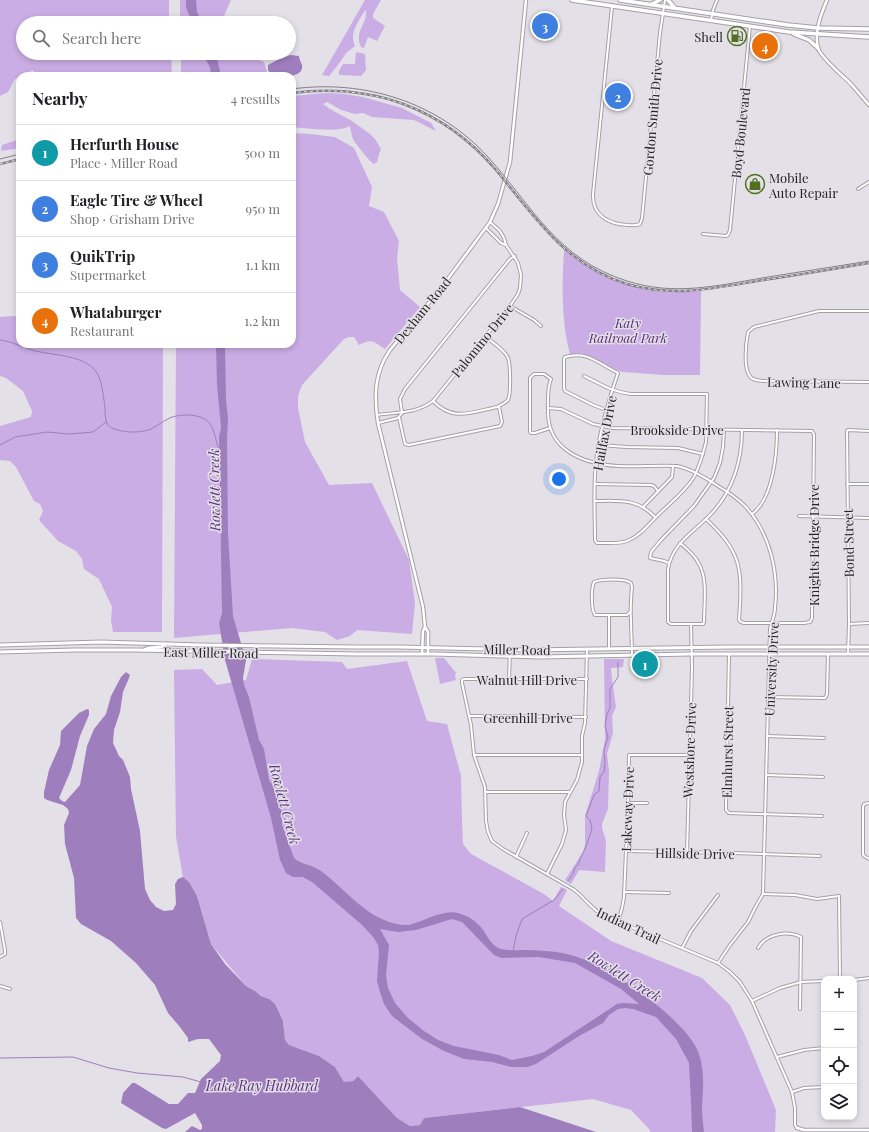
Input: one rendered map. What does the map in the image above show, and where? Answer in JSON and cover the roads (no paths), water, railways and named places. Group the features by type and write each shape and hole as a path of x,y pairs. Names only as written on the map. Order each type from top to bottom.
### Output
{"main road":[{"path":"572,0 789,32 869,38"},
{"path":"612,6 613,0"},
{"path":"620,0 788,25 869,30"},
{"path":"652,4 660,0"},
{"path":"668,0 674,8"},
{"path":"748,19 750,26"},
{"path":"750,26 753,20"},
{"path":"789,32 809,40 818,48"},
{"path":"112,642 112,650"},
{"name":"East Miller Road","path":"0,645 112,642 166,644"},
{"path":"143,650 148,648 162,648 166,644"},
{"name":"Miller Road","path":"166,644 422,647 510,650 691,647 869,647"},
{"path":"662,648 662,655"},
{"path":"634,649 634,655"},
{"name":"East Miller Road","path":"0,652 143,650 422,654"},
{"name":"Miller Road","path":"422,654 510,657 691,654 869,654"}],"street":[{"name":"Dexham Road","path":"428,654 428,632 425,627 423,608 378,423 375,404 376,385 379,372 387,355 441,288 486,228 498,204 510,162 526,0"},
{"name":"Gordon Smith Drive","path":"612,6 592,194 593,204 599,214 612,223 636,226 641,222 662,13 665,0"},
{"path":"711,21 717,0"},
{"path":"827,0 820,14 818,48 829,63 869,105"},
{"name":"Boyd Boulevard","path":"703,234 723,236 728,235 730,230 750,26"},
{"path":"858,189 869,182"},
{"name":"Palomino Drive","path":"490,222 500,231 506,245"},
{"name":"Palomino Drive","path":"377,415 395,412 402,413 420,409 433,401 486,337 518,294 521,281 520,269 515,256 506,245 486,228"},
{"path":"378,423 399,417 402,413 400,398 405,389 510,259 515,256"},
{"path":"510,306 534,320 541,326"},
{"name":"Lawing Lane","path":"869,311 819,311 754,327 748,332 746,367 748,373 753,379 763,381 869,382"},
{"path":"433,401 442,409 453,414 499,406 505,402 508,398 509,360 503,351 486,337"},
{"name":"Hailfax Drive","path":"606,410 592,405 565,391 565,357 588,356 606,368 618,373 602,426 596,462 596,542 609,543 627,541 640,533 655,518"},
{"path":"534,374 544,374 551,379 548,387 548,408 550,428 531,433 530,378 534,374"},
{"path":"584,376 612,390 631,394 707,394 706,442 696,473 682,492 655,518 643,507 633,503 624,501 595,501"},
{"path":"399,417 405,444 409,445 500,426 502,422 499,406"},
{"name":"Brookside Drive","path":"548,408 561,409 587,422 621,429 810,430"},
{"name":"University Drive","path":"550,428 557,441 567,451 580,458 604,465 673,466 684,468 712,482 741,502 752,514 763,532 772,558 775,570 775,610 771,623 763,894 748,922 730,945 718,964"},
{"path":"669,563 650,558 651,552 694,506 712,482 720,464 724,429"},
{"path":"680,543 697,560 704,576 704,622 701,624 671,624 668,622 669,563 673,553 680,543 714,511 722,501 740,458 742,430"},
{"path":"752,514 762,501 770,482 777,453 777,430"},
{"name":"Knights Bridge Drive","path":"771,623 804,623 812,620 814,434 813,431 810,430"},
{"name":"Bond Street","path":"848,654 847,431 869,430"},
{"path":"599,445 678,448 703,454"},
{"path":"643,507 672,477 673,466"},
{"path":"595,484 651,485 658,491"},
{"path":"847,484 869,484"},
{"path":"799,516 869,518"},
{"path":"706,519 724,536 737,561 740,576 741,622 771,623"},
{"path":"631,611 627,615 598,615 593,613 592,587 594,582 598,580 629,581 632,587 631,611 630,618 634,649"},
{"path":"609,615 609,649"},
{"path":"849,624 869,623"},
{"name":"Westshore Drive","path":"687,853 691,624"},
{"name":"Dexham Road","path":"422,654 423,631 425,627"},
{"path":"547,874 562,844 566,830 565,802 574,786 579,772 582,755 582,736 586,723 587,649"},
{"path":"509,679 510,650"},
{"name":"Elmhurst Street","path":"729,654 726,810 729,813 765,814"},
{"path":"768,697 825,698 827,694 828,654"},
{"name":"Walnut Hill Drive","path":"467,679 587,679"},
{"name":"Indian Trail","path":"467,679 462,680 462,683 470,716 474,755 486,792 486,821 490,836 496,845 573,889 596,911 618,922 718,964 730,972 740,982 752,1002 777,1057 792,1092 797,1128"},
{"name":"Greenhill Drive","path":"470,716 586,717"},
{"path":"767,736 824,738"},
{"path":"474,755 582,755"},
{"name":"Lakeway Drive","path":"618,922 624,892 629,755 689,755"},
{"path":"766,775 823,777"},
{"path":"486,792 570,792"},
{"path":"869,802 864,804 863,807 863,854 869,859"},
{"path":"628,803 647,803"},
{"path":"765,814 822,816"},
{"path":"516,857 527,833"},
{"name":"Hillside Drive","path":"626,851 820,856"},
{"path":"624,892 669,893"},
{"path":"763,894 795,895 817,899 839,896 840,976"},
{"path":"682,948 691,931 718,895"},
{"path":"0,922 5,944 4,954 0,957"},
{"path":"758,948 766,939 775,935 790,934 801,937 800,1009"},
{"path":"857,980 869,978"},
{"path":"752,1002 780,988 801,982 821,981"},
{"path":"0,986 10,988"},
{"path":"777,1057 804,1050 821,1048"},
{"path":"792,1092 804,1088 821,1087"},
{"path":"797,1128 804,1130 869,1130"}],"water":[{"path":"186,0 196,0 197,12 199,16 190,16"},
{"path":"296,56 299,56 302,69 296,75 296,72 269,72 268,65 277,60 296,60"},
{"path":"206,60 217,60 220,72 211,72 210,67"},
{"path":"216,348 225,348 226,400 228,418 228,533 233,616 246,660 243,678 244,685 249,697 259,740 264,749 269,780 273,786 281,810 282,825 294,858 321,871 361,906 383,920 396,924 409,925 439,914 449,912 458,913 477,923 491,942 501,949 546,951 571,955 597,965 626,982 671,1017 684,1030 699,1054 703,1081 702,1111 704,1132 692,1132 689,1063 676,1039 656,1017 633,1009 618,1009 609,1015 603,1023 579,1036 536,1064 527,1067 511,1067 492,1062 464,1059 444,1051 422,1039 392,1016 384,1004 377,981 379,953 378,945 374,938 362,925 312,882 303,877 293,877 286,873 280,860 271,818 225,660 219,623 222,613 219,438 221,427 217,385","holes":["452,919 462,922 494,955 501,958 539,957 575,963 621,989 639,1004 617,1004 544,1052 532,1056 512,1060 499,1055 454,1046 438,1040 424,1031 408,1018 395,1003 388,988 386,975 389,945 380,929 398,932 416,930"]},
{"name":"Lake Ray Hubbard","path":"126,672 130,675 123,692 120,712 114,730 113,743 119,756 123,760 130,777 131,789 140,831 145,889 150,900 156,907 164,911 173,910 176,904 175,884 178,879 183,877 189,882 197,896 211,944 225,964 246,986 275,1004 283,1021 285,1040 289,1045 319,1056 335,1067 344,1082 353,1081 358,1076 397,1118 410,1126 420,1125 424,1118 520,1107 596,1132 185,1132 192,1126 200,1130 202,1129 202,1125 195,1113 166,1129 121,1103 123,1093 132,1083 135,1083 169,1104 178,1104 188,1093 195,1093 201,1079 220,1061 221,1055 209,1039 198,1039 188,1042 188,1038 168,1013 155,985 136,963 111,941 81,924 76,918 74,878 65,844 64,825 69,813 68,809 63,805 44,798 49,770 60,745 61,731 79,713 87,709 89,710 89,715 80,736 71,770 59,798 65,802 80,785 87,746 94,729 106,714 111,696 121,677"}],"waterway":[{"path":"0,340 16,345"},
{"name":"Rowlett Creek","path":"26,348 78,359 93,368 101,382 106,421 112,428 117,430 140,432 150,429 172,417 184,415 196,416 207,420 210,424 220,452"},
{"path":"0,445 15,437 47,432 69,434 93,432 106,422"},
{"path":"568,881 573,874 575,867 578,865 592,829 590,820 586,816 594,795 599,791 600,777 604,772 604,750 608,737 605,726 607,714 610,708 610,689 618,677 618,662"},
{"path":"513,951 522,919 554,900 563,889"},
{"path":"0,1058 73,1057 109,1068 137,1073 183,1077 201,1082"}],"tram line":[{"path":"296,89 319,87 346,88 372,92 398,99 423,109 446,122 468,138 488,157 548,230 564,245 582,259 603,271 627,281 644,286 661,288 694,288 728,284 869,261"},
{"path":"0,159 16,155"}],"railway":[{"path":"296,93 322,91 351,92 404,104 430,116 453,130 475,148 496,170 538,222 569,252 586,265 605,276 627,284 662,290 695,290 869,263"},
{"path":"0,164 16,160"}],"place":[{"name":"QuikTrip","path":"545,26"},
{"name":"Shell","path":"737,36"},
{"name":"Whataburger","path":"765,46"},
{"name":"Eagle Tire & Wheel","path":"618,96"},
{"name":"Mobile Auto Repair","path":"755,184"},
{"name":"Herfurth House","path":"645,664"}],"park label":[{"name":"Katy Railroad Park","path":"628,330"}]}
